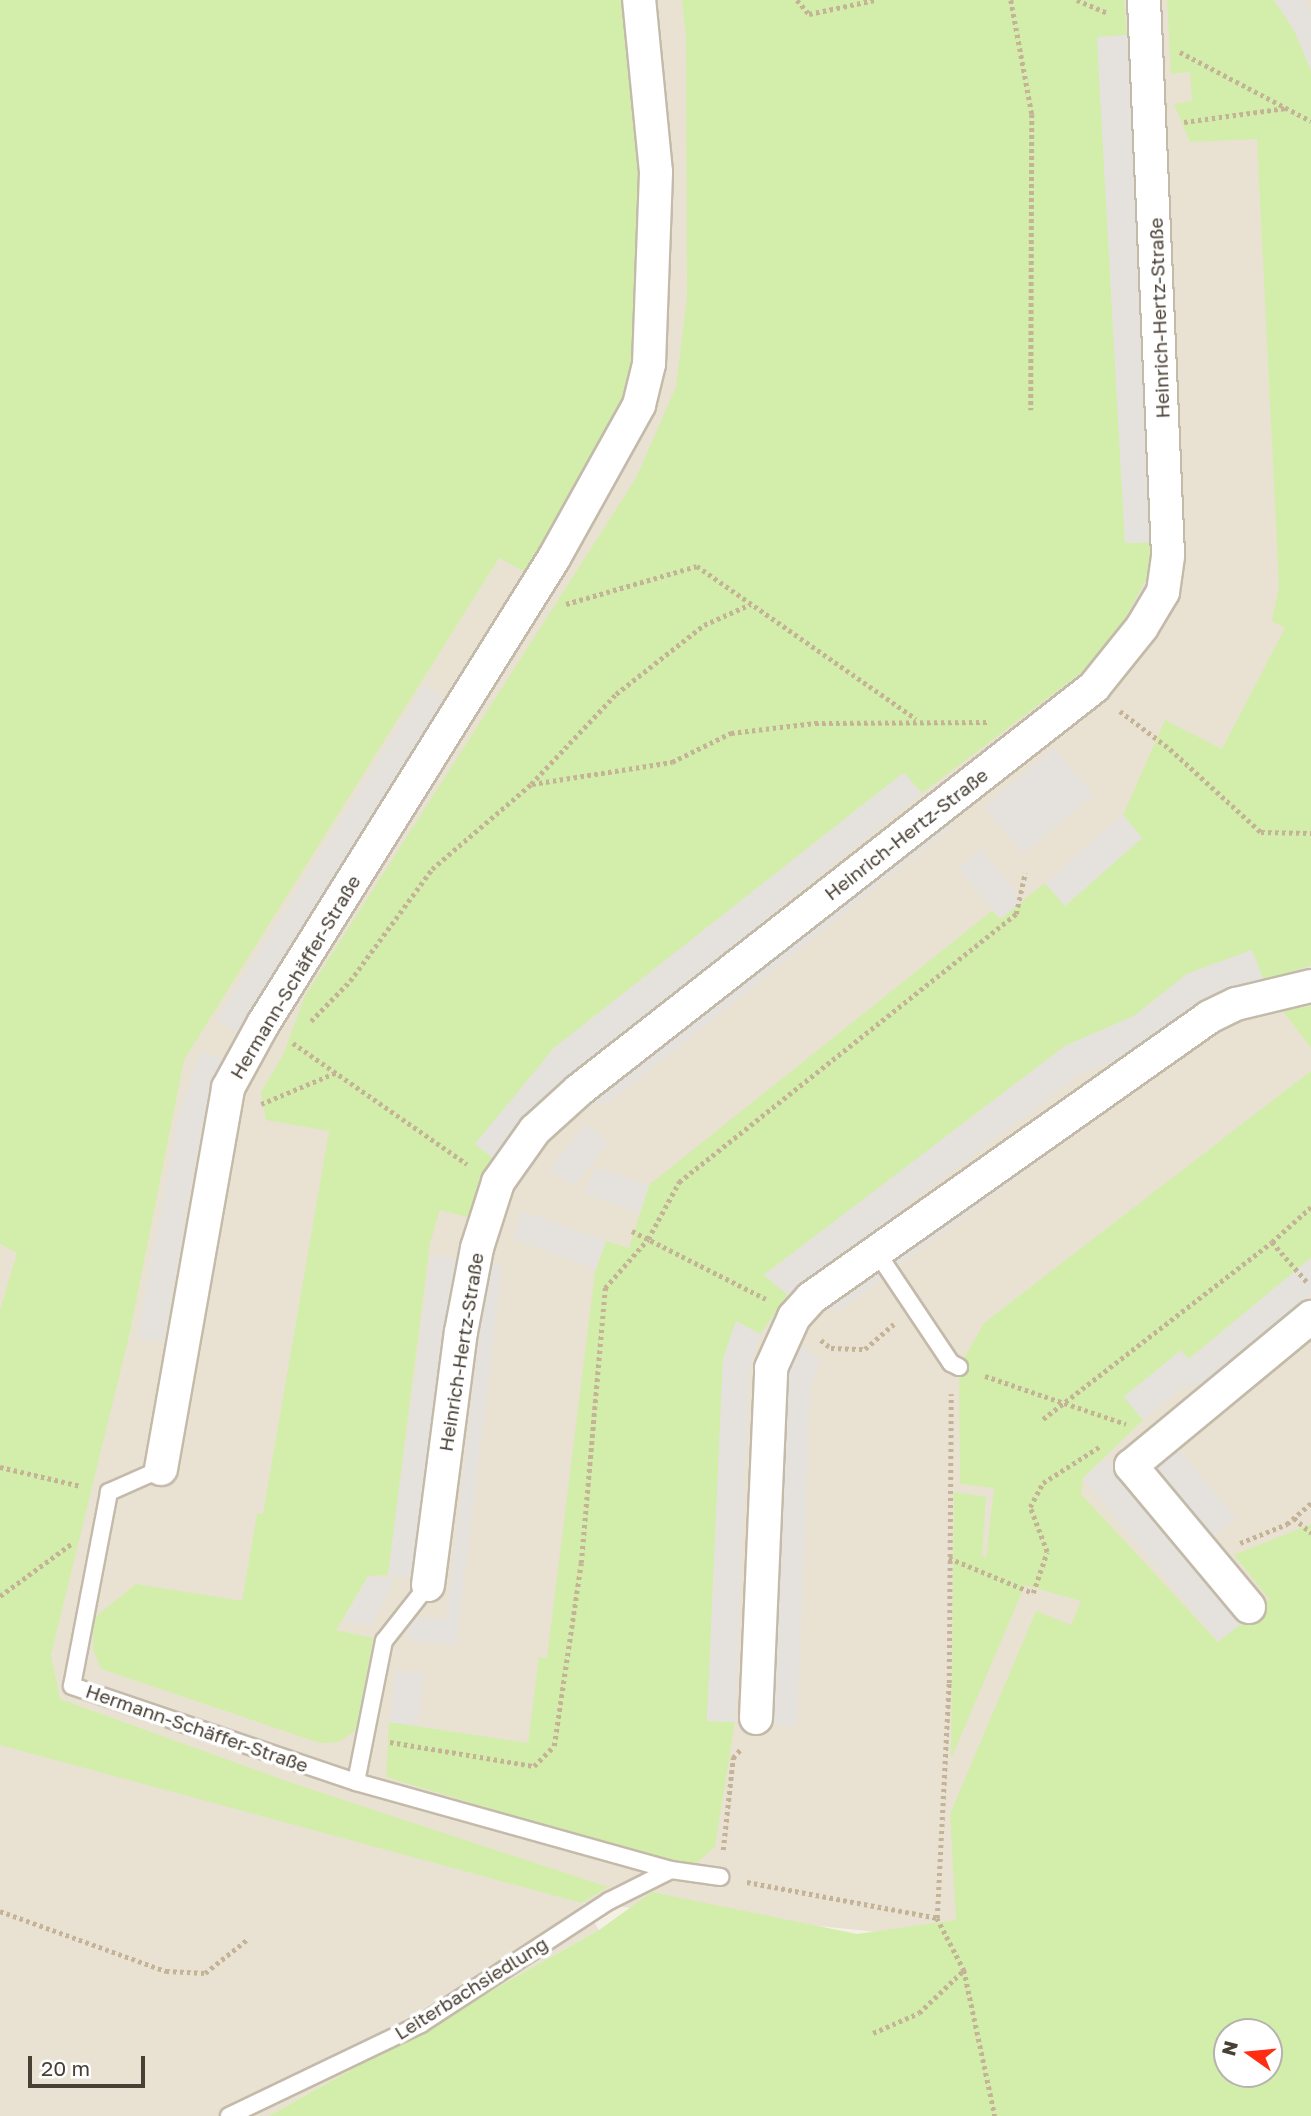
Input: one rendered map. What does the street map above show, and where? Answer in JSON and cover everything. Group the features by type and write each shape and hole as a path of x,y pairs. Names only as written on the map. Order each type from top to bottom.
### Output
{"street":[{"name":"Hermann-Schäffer-Straße","path":"162,1469 220,1120 228,1088 263,1024 521,612 639,405 649,364 656,172 639,0"},
{"name":"Heinrich-Hertz-Straße","path":"428,1585 461,1332 477,1248 498,1182 528,1140 579,1090 1094,687 1142,627 1163,592 1168,555 1152,126 1144,0"},
{"path":"757,1718 771,1368 794,1317 811,1298 876,1251 1209,1017 1236,1004 1311,986"},
{"path":"1249,1607 1131,1466 1311,1317"}],"lane":[{"path":"876,1251 916,1305 955,1365"},
{"name":"Hermann-Schäffer-Straße","path":"162,1469 109,1492 72,1686 356,1782"},
{"path":"428,1585 384,1641 356,1782 670,1870 721,1877"},
{"name":"Leiterbachsiedlung","path":"229,2116 421,2024 609,1901 670,1870"}],"path":[{"path":"797,0 808,14 875,0"},
{"path":"1012,0 1032,114 1031,410"},
{"path":"1146,34 1311,121"},
{"path":"1152,126 1286,108"},
{"path":"521,612 598,598 697,566 916,719"},
{"path":"307,1024 350,981 432,870 531,784 616,694 704,625 751,604"},
{"path":"531,784 672,762 732,733 815,723 916,719 1048,724"},
{"path":"1137,727 1170,749 1261,832 1311,833"},
{"path":"365,1738 534,1766 554,1746 580,1563 605,1288 648,1239 679,1182 1016,914 1025,873"},
{"path":"263,1024 338,1072 435,1143"},
{"path":"290,1041 299,1033"},
{"path":"220,1120 338,1072"},
{"path":"1042,1419 1272,1242 1311,1207"},
{"path":"632,1231 794,1317 831,1348 865,1349 916,1305"},
{"path":"1272,1242 1311,1286"},
{"path":"995,2116 964,1970 937,1918 949,1684 949,1558 955,1365 1132,1426 1121,1433"},
{"path":"949,1558 1033,1593 1047,1552 1030,1507 1043,1483 1110,1440"},
{"path":"0,1466 109,1492"},
{"path":"1207,1557 1294,1518 1311,1503"},
{"path":"1294,1518 1311,1533"},
{"path":"0,1596 102,1521"},
{"path":"757,1718 754,1732 733,1758 721,1877 937,1918"},
{"path":"0,1911 166,1971 205,1973 249,1938"},
{"path":"873,2033 919,2013 964,1970"}],"shaded area":[{"path":"586,0 1311,0 1311,1902 1102,1954 583,1903 599,1930 269,2116 0,2116 0,1244 17,1252"},
{"path":"1274,0 1304,0 1311,11 1311,70 1294,30"},
{"path":"1127,35 1155,542 1125,543 1097,37"},
{"path":"424,685 447,699 239,1033 217,1019"},
{"path":"1053,748 1093,795 1023,854 984,807"},
{"path":"904,773 922,793 576,1072 500,1163 475,1144 554,1048"},
{"path":"950,813 952,826 611,1101 584,1109"},
{"path":"1123,815 1142,838 1065,906 1045,883"},
{"path":"981,849 1023,901 1000,919 958,868"},
{"path":"1252,950 1264,982 1199,1003 1137,1052 1082,1073 788,1295 764,1275 1065,1046 1134,1016 1187,974"},
{"path":"201,1051 225,1060 203,1119 163,1343 137,1338 178,1117"},
{"path":"1078,1116 1078,1132 840,1310 818,1311"},
{"path":"586,1124 608,1142 573,1187 550,1169"},
{"path":"594,1167 649,1185 639,1213 585,1194"},
{"path":"522,1211 606,1241 596,1269 513,1239"},
{"path":"431,1256 458,1259 416,1579 388,1575"},
{"path":"489,1257 502,1267 456,1646 407,1639 410,1616 446,1620"},
{"path":"1311,1258 1311,1295 1203,1384 1183,1387 1143,1420 1124,1397 1181,1350 1189,1359"},
{"path":"736,1321 760,1334 749,1370 735,1722 707,1721 723,1359"},
{"path":"797,1342 820,1359 810,1388 797,1726 769,1725 780,1380"},
{"path":"1175,1445 1236,1518 1213,1537 1152,1464"},
{"path":"1106,1459 1242,1623 1218,1642 1083,1478"},
{"path":"368,1576 395,1580 372,1625 344,1621"},
{"path":"396,1670 424,1674 417,1726 389,1722"}],"green space":[{"path":"0,0 624,0 643,180 639,341 631,387 525,572 499,558 184,1060 130,1332 51,1655 60,1699 295,1784 608,1887 582,1903 0,1745 0,1310 17,1253 0,1244"},
{"path":"682,0 1124,0 1127,35 1097,37 1125,543 1155,542 1147,578 1123,622 1086,669 922,793 903,773 554,1048 475,1144 500,1163 467,1217 440,1210 430,1243 388,1575 368,1576 336,1630 373,1638 357,1729 339,1742 320,1743 101,1669 93,1649 94,1618 136,1584 242,1601 257,1514 263,1514 329,1131 266,1120 261,1092 283,1055 305,996 636,478 676,387 687,297 686,37"},
{"path":"1167,0 1274,0 1294,30 1311,70 1311,965 1264,982 1252,950 1187,974 1134,1016 1065,1046 764,1275 788,1295 760,1334 736,1322 723,1359 707,1721 735,1722 715,1847 695,1864 624,1849 386,1777 389,1722 528,1743 539,1657 547,1658 595,1272 606,1241 629,1248 649,1185 993,910 1000,919 1045,883 1065,905 1142,838 1123,815 1165,720 1222,749 1285,628 1272,621 1279,586 1257,139 1190,142 1174,104 1192,101 1190,72 1171,74"},
{"path":"1311,1006 1311,1048 1282,1010"},
{"path":"1311,1071 1311,1258 1188,1360 1181,1351 1124,1397 1143,1420 1083,1478 1081,1494 1218,1642 1269,1599 1234,1555 1311,1524 1311,2116 269,2116 599,1930 652,1892 857,1934 956,1920 950,1814 1036,1611 1071,1625 1081,1601 1025,1585 951,1759 954,1492 986,1497 982,1556 986,1558 994,1488 960,1484 959,1367 984,1323"}]}
